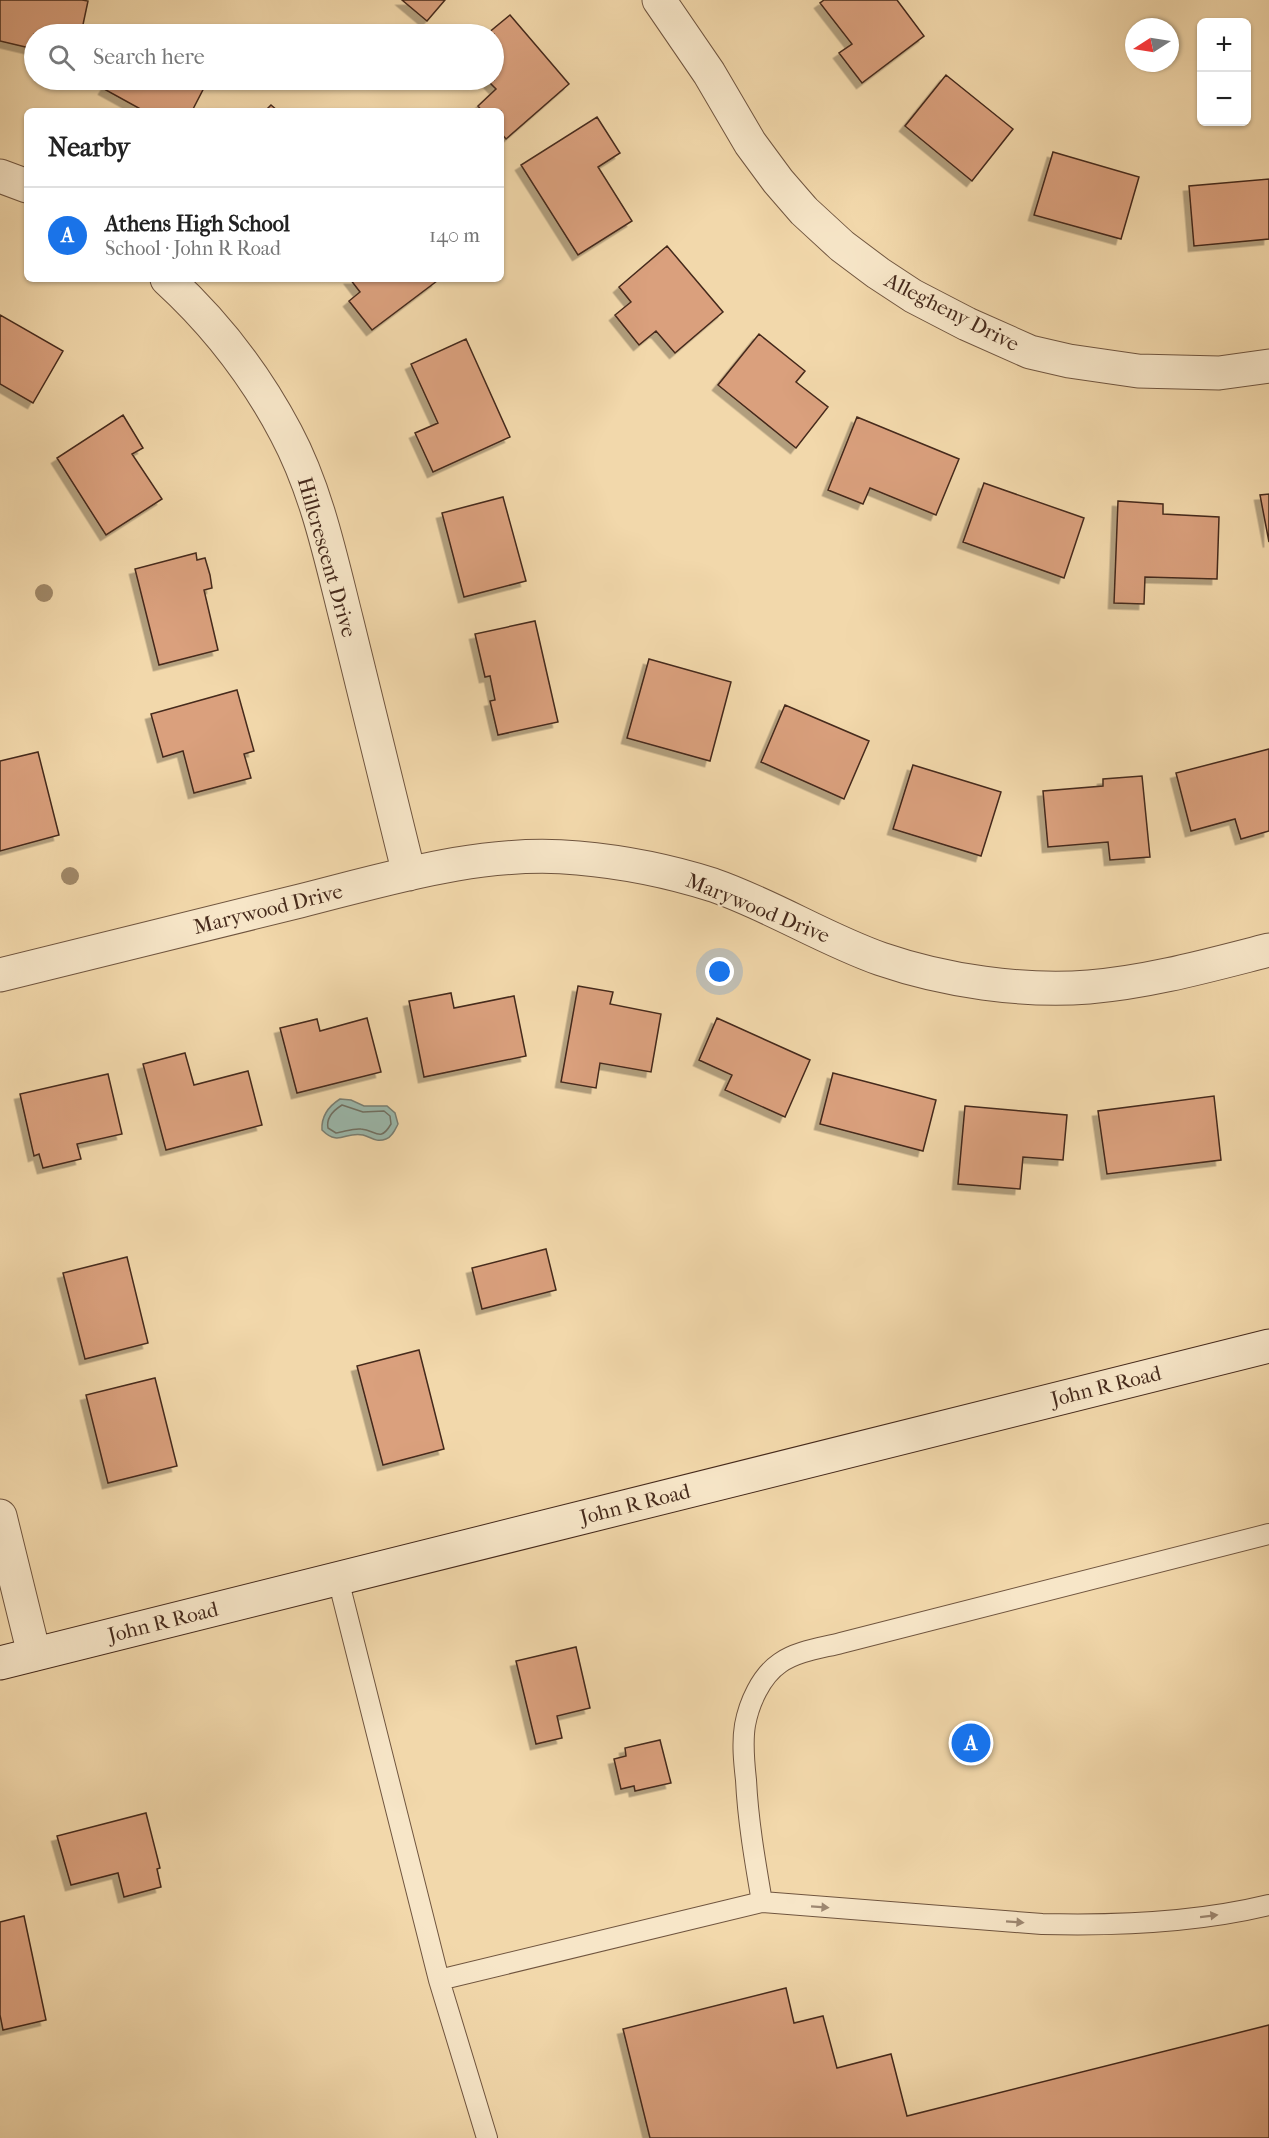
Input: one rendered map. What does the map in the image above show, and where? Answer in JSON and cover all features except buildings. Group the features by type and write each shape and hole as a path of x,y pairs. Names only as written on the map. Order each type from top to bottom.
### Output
{"street":[{"name":"Allegheny Drive","path":"659,0 709,73 750,143 778,182 804,211 842,246 913,296 967,324 1030,352 1069,361 1149,371 1219,373 1269,366"},
{"path":"0,176 24,185"},
{"name":"Hillcrescent Drive","path":"170,282 186,297 242,363 286,432 301,464 328,544 409,874"},
{"name":"Marywood Drive","path":"0,975 409,874 479,860 526,856 573,857 619,862 664,871 714,886 881,959 973,981 1011,986 1090,987 1176,974 1269,951"},
{"name":"John R Road","path":"0,1663 1269,1346"},
{"path":"0,1516 34,1654"}],"lane":[{"path":"762,1902 748,1815 744,1731 748,1712 757,1692 767,1676 780,1663 798,1655 841,1643 1269,1534"},
{"path":"338,1579 440,1980 487,2138"},
{"path":"440,1980 762,1902 1042,1924 1084,1925 1159,1922 1230,1913 1269,1905"}],"water":[{"path":"340,1099 351,1100 364,1106 387,1106 395,1113 398,1124 392,1135 376,1140 357,1134 338,1138 328,1135 322,1130 324,1115"}],"place":[{"name":"Athens High School","path":"971,1743"}]}
